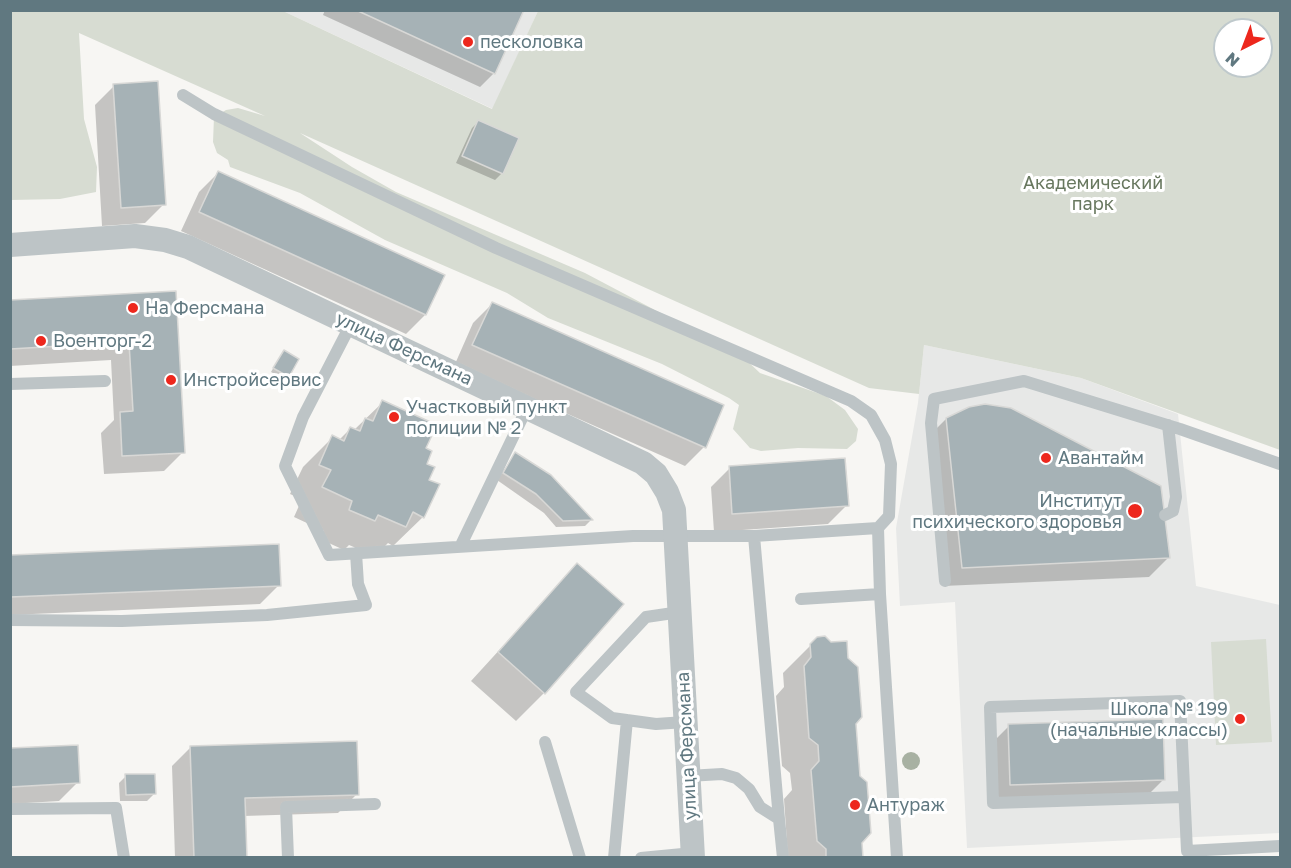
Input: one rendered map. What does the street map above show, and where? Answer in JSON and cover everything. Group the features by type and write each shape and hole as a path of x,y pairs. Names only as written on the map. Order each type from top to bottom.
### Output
{"street":[{"name":"улица Ферсмана","path":"10,245 135,236 165,240 188,247 643,463 650,469 667,492 674,510 693,855"}],"lane":[{"path":"183,95 214,114 496,248 851,401 871,415 885,440 891,464 889,516 878,528 754,536 675,535 461,545 329,555 285,466 303,417 351,324"},
{"path":"10,384 105,381"},
{"path":"945,581 931,423 934,399 1024,381 1168,425 1281,464"},
{"path":"461,545 527,408"},
{"path":"1165,515 1173,511 1176,497 1168,425"},
{"path":"878,528 897,858"},
{"path":"754,536 783,858"},
{"path":"10,620 122,621 267,615 366,605 358,584 356,553"},
{"path":"801,599 880,594"},
{"path":"680,612 646,617 576,692 612,718 656,724 685,722"},
{"path":"1183,797 993,803 990,707 1180,701 1187,851 1281,846"},
{"path":"614,858 627,720"},
{"path":"545,742 580,858"},
{"path":"688,776 723,774 736,778 749,789 760,807 779,819"},
{"path":"288,858 286,807 375,804"},
{"path":"10,809 116,808 124,858"},
{"path":"641,858 693,855"}],"shaded area":[{"path":"283,11 538,11 493,109"},
{"path":"924,345 1081,378 1178,414 1196,586 1280,605 1280,833 967,848 955,602 900,606 896,528 918,403"}],"green space":[{"name":"Академический парк","path":"11,11 283,11 492,109 538,11 1280,11 1280,450 1081,378 924,345 919,394 869,388 300,133 396,192 585,273 742,356 760,373 826,396 845,410 858,429 856,441 847,449 798,448 761,451 750,448 733,429 739,405 729,398 662,364 548,318 507,293 385,240 300,193 230,167 228,160 217,153 213,142 214,117 226,110 238,108 265,116 79,33 84,119 97,167 96,192 60,199 11,200"},
{"path":"1266,639 1272,742 1216,745 1211,642"}],"building":[{"name":"песколовка","path":"356,10 524,10 495,74"},
{"path":"158,81 166,205 121,208 113,84"},
{"path":"478,120 519,138 503,174 462,156"},
{"path":"218,171 445,275 426,315 199,212"},
{"path":"176,291 185,453 122,456 120,412 133,411 129,342 10,349 10,300"},
{"path":"492,302 724,405 706,448 472,345"},
{"path":"284,350 299,359 289,377 273,368"},
{"path":"382,400 437,425 426,448 432,451 427,464 435,467 429,480 440,484 424,518 413,512 406,527 378,515 375,521 349,510 352,501 322,487 331,470 319,465 332,435 344,441 350,427 360,431 365,418 373,421"},
{"path":"985,404 1011,408 1161,486 1170,558 962,568 946,418 969,407"},
{"path":"515,452 551,475 593,520 563,521 536,494 503,473"},
{"path":"845,458 849,506 732,514 729,466"},
{"path":"279,544 281,586 10,597 10,555"},
{"path":"577,563 624,604 545,694 498,652"},
{"path":"825,636 831,642 847,641 848,658 858,667 862,717 856,724 860,776 867,782 871,833 862,843 863,858 826,858 826,849 817,841 811,770 819,761 818,745 809,738 804,666 811,657 810,644 817,637"},
{"path":"1163,719 1165,780 1010,785 1008,724"},
{"path":"357,741 359,795 245,798 247,858 194,858 190,746"},
{"path":"78,745 80,783 10,787 10,748"},
{"path":"125,774 155,774 156,794 126,795"}],"place":[{"name":"песколовка","path":"468,42"},
{"name":"На Ферсмана","path":"133,308"},
{"name":"Военторг-2","path":"41,341"},
{"name":"Инстройсервис","path":"171,380"},
{"name":"Участковый пункт полиции № 2","path":"394,417"},
{"name":"Авантайм","path":"1046,458"},
{"name":"Институт психического здоровья","path":"1135,511"},
{"name":"Школа № 199 (начальные классы)","path":"1240,719"},
{"name":"Антураж","path":"855,805"}]}
